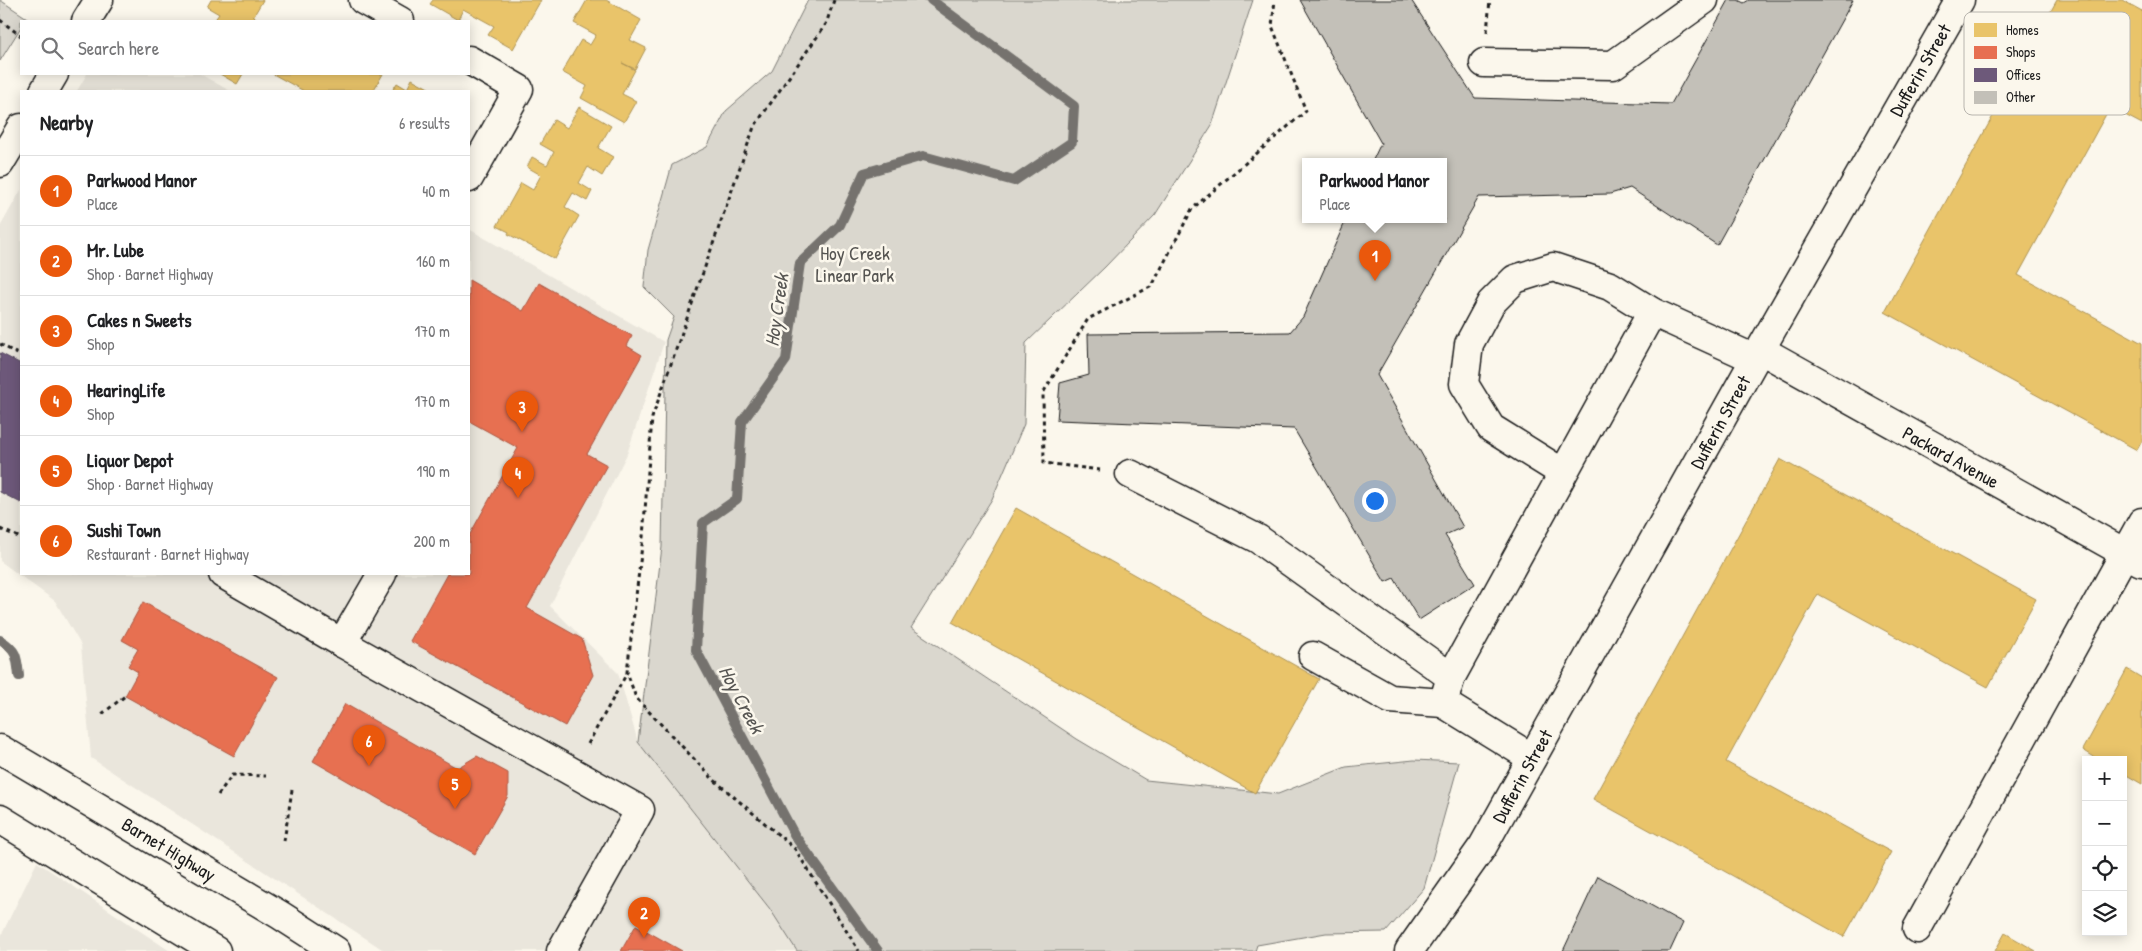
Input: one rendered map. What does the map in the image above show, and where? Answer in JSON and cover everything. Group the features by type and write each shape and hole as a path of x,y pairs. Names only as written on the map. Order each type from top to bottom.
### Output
{"street":[{"path":"87,20 99,0"},
{"path":"363,0 398,20"},
{"path":"1484,63 1613,65 1704,0"},
{"name":"Dufferin Street","path":"1409,951 1483,846 1956,1"},
{"path":"470,61 519,89 470,176"},
{"path":"45,90 53,75"},
{"name":"Packard Avenue","path":"1563,473 1490,428 1464,384 1469,344 1491,303 1515,279 1553,267 1610,286 1652,312 1758,354 2134,558"},
{"path":"1443,703 1451,677 1652,312"},
{"path":"1130,474 1258,539 1451,677"},
{"path":"1917,929 2134,558 2142,522"},
{"path":"225,575 640,810 561,951"},
{"path":"342,643 381,575"},
{"path":"1313,656 1390,699 1443,703 1532,758"},
{"name":"Barnet Highway","path":"0,749 272,910 336,951"},
{"path":"0,819 216,951"}],"path":[{"path":"572,773 627,672 642,537 652,418 754,128 826,24 834,0"},
{"path":"1130,474 1044,463 1043,392 1088,319 1152,286 1192,209 1306,111 1272,26 1275,0"},
{"path":"0,20 20,35"},
{"path":"0,344 20,355"},
{"path":"0,529 20,538"},
{"path":"627,672 636,698 713,779 795,849 859,951"},
{"path":"102,714 124,696"},
{"path":"218,795 232,775 266,776"},
{"path":"284,841 292,790"}],"shaded area":[{"path":"86,75 202,75 228,90 78,90"},
{"path":"20,192 20,575 470,575 470,230 664,342 627,454 550,606 618,673 638,742 770,909 797,951 385,951 91,758 81,645 55,601 0,561 0,227"},
{"path":"37,862 170,951 0,951 0,938"}],"green space":[{"path":"0,0 27,18 26,20 20,20 20,29 0,61"},
{"name":"Hoy Creek Linear Park","path":"808,0 1253,0 1212,125 1155,215 1105,267 1026,343 1024,424 992,499 911,628 1077,739 1146,780 1278,794 1346,767 1414,760 1459,762 1424,888 1386,932 1326,933 1257,945 1255,951 797,951 770,909 638,742 662,547 666,340 674,317 644,287 648,250 672,165 707,147 726,111 772,71"}],"building: Homes":[{"path":"211,0 263,0 253,17 256,18 255,20 215,20 219,14 207,7"},
{"path":"433,0 541,0 513,49 488,35 494,26 463,9 458,20 430,4"},
{"path":"587,0 606,0 641,20 630,40 646,48 635,69 622,63 635,70 622,94 636,101 624,122 581,98 587,86 562,72 581,40 590,45 596,35 574,23"},
{"path":"2057,0 2122,0 2142,11 2142,124 2125,115 2130,115 2130,12 2050,12"},
{"path":"222,75 242,75 237,84"},
{"path":"275,75 382,75 374,90 302,90"},
{"path":"412,79 432,90 393,90 397,83 407,89"},
{"path":"579,107 611,126 598,148 613,157 602,176 588,167 579,183 592,191 587,201 573,193 565,207 579,216 555,259 508,234 509,232 497,226 521,183 533,190 541,175 527,167 532,157 547,165 554,152 540,144 554,120 567,128"},
{"path":"1994,115 2106,115 2018,275 2142,343 2142,441 2137,450 1885,312"},
{"path":"1780,459 2036,599 1988,687 1818,594 1726,762 1891,852 1844,937 1593,799"},
{"path":"1016,508 1319,679 1255,793 952,622"},
{"path":"2127,669 2142,678 2142,784 2127,775 2127,756 2093,756 2083,750"},
{"path":"2005,933 2036,951 1995,951"}],"building: Shops":[{"path":"470,281 523,311 539,283 632,336 627,346 642,355 587,454 607,465 527,608 582,639 593,675 565,726 410,641 446,575 470,575 470,534 518,448 470,422"},
{"path":"143,602 278,677 234,756 125,696 138,672 128,666 138,649 122,640"},
{"path":"345,704 457,768 477,756 508,773 508,796 475,854 313,761"},
{"path":"636,925 682,951 621,951"}],"building: Offices":[{"path":"0,353 20,363 20,502 0,492"}],"building: Other":[{"path":"1300,0 1411,0 1475,98 1671,104 1729,0 1738,0 1744,3 1749,0 1853,0 1717,245 1630,188 1610,194 1479,197 1377,375 1463,527 1445,535 1475,584 1419,620 1394,578 1385,582 1294,429 1057,420 1060,383 1089,375 1088,334 1290,332 1303,317 1345,223 1447,223 1447,158 1374,158 1381,143"},
{"path":"1598,876 1683,923 1670,951 1563,951"}],"waterway":[{"name":"Hoy Creek","path":"878,951 795,836 696,650 703,523 737,499 742,422 786,360 800,263 840,225 864,173 923,156 1014,181 1072,142 1074,106 931,0"},
{"path":"0,640 13,651 18,664 19,676"}],"place":[{"name":"Parkwood Manor","path":"1375,281"},
{"name":"Cakes n Sweets","path":"522,432"},
{"name":"HearingLife","path":"518,498"},
{"name":"Sushi Town","path":"369,766"},
{"name":"Liquor Depot","path":"455,809"},
{"name":"Mr. Lube","path":"644,938"}]}
